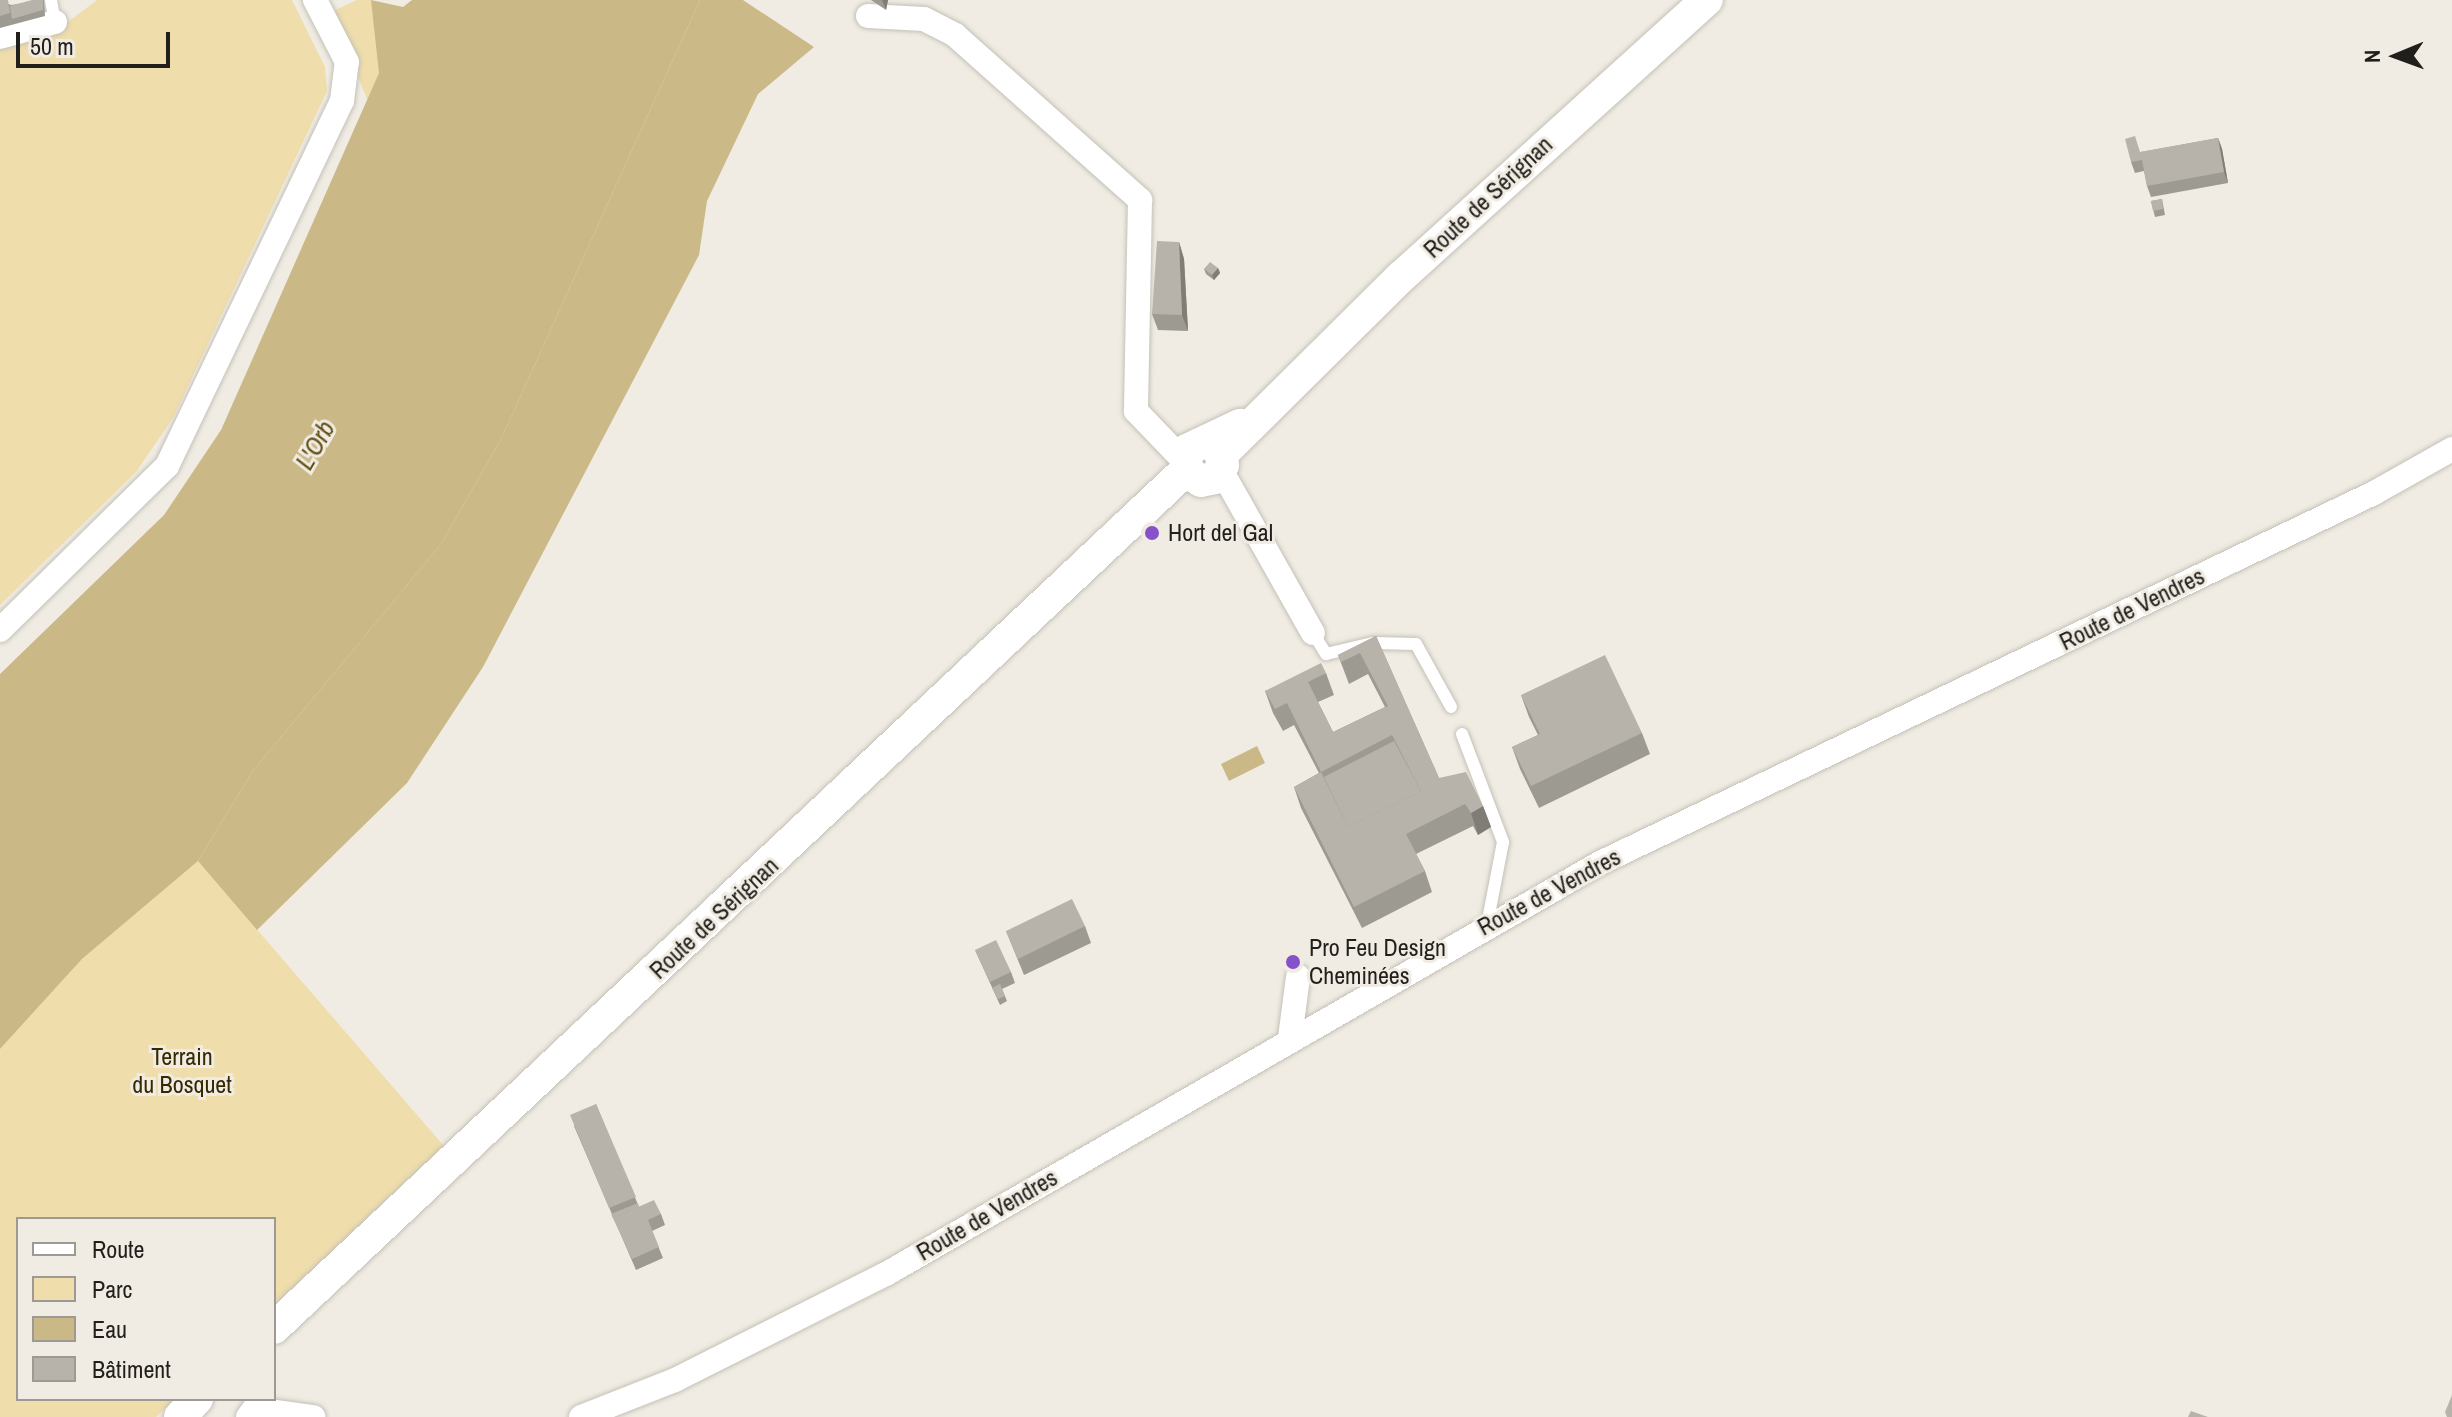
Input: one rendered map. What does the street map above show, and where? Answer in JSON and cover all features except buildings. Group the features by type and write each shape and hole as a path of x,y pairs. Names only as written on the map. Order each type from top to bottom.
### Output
{"main road":[{"name":"Route de Sérignan","path":"276,1326 1201,463 1707,0"}],"street":[{"path":"0,630 167,466 342,101 347,62 315,0"},
{"path":"0,37 53,11"},
{"path":"868,16 924,19 955,35 1140,200 1136,411 1201,463 1313,633"},
{"name":"Route de Vendres","path":"581,1417 675,1380 886,1274 1290,1038 1600,863 2374,493 2452,449"},
{"path":"1290,1038 1298,977"},
{"path":"248,1417 254,1409 313,1417"}],"lane":[{"path":"1313,633 1326,654 1373,643 1416,644 1451,707"},
{"path":"1462,734 1503,842 1487,925"}],"green space":[{"path":"97,0 292,0 325,67 327,91 173,418 136,472 0,605 0,43 64,25"},
{"path":"357,0 371,0 380,30 379,73 368,101 331,12"},
{"name":"Terrain du Bosquet","path":"198,861 449,1152 276,1308 276,1217 16,1217 16,1401 173,1401 156,1417 0,1417 0,1049 82,959"}],"shaded area":[{"path":"700,0 743,0 814,47 758,94 707,201 699,255 483,667 407,783 257,930 198,861 252,772 441,544 501,439"}],"water":[{"name":"L'Orb","path":"371,0 403,7 412,0 700,0 501,439 441,544 252,772 198,861 82,959 0,1049 0,674 164,515 221,430 379,73"},
{"path":"1257,746 1265,763 1229,781 1221,764"}],"place":[{"name":"Hort del Gal","path":"1152,533"},
{"name":"Pro Feu Design Cheminées","path":"1293,962"}]}
